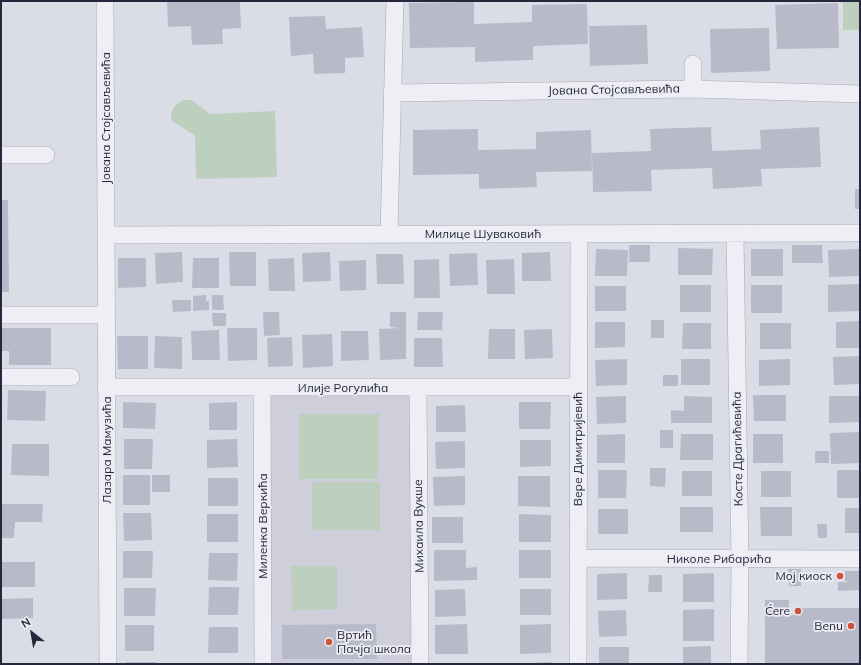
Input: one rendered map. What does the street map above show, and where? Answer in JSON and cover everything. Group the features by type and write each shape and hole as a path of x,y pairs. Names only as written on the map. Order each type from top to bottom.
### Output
{"street":[{"name":"Јована Стојсављевића","path":"105,1 107,235"},
{"path":"389,234 395,1"},
{"path":"693,64 693,89"},
{"name":"Јована Стојсављевића","path":"392,93 693,89 860,94"},
{"path":"1,155 46,155"},
{"name":"Милице Шуваковић","path":"107,235 735,235 860,233"},
{"name":"Вере Димитријевић","path":"578,664 579,234"},
{"name":"Лазара Мамузића","path":"107,235 106,387 108,664"},
{"name":"Косте Драгићевића","path":"735,235 740,560 739,664"},
{"path":"1,315 106,315"},
{"path":"1,377 71,377"},
{"name":"Илије Рогулића","path":"106,387 579,387"},
{"name":"Миленка Веркића","path":"262,387 263,664"},
{"name":"Михаила Вукше","path":"418,388 420,664"},
{"name":"Николе Рибарића","path":"578,558 740,560 860,559"}],"shaded area":[{"path":"262,387 418,388 420,664 263,664"}],"green space":[{"path":"843,1 860,1 860,30 843,30"},
{"path":"186,100 192,100 210,114 275,111 277,177 196,179 195,136 171,120 173,109 176,104"},
{"path":"299,414 379,414 378,479 299,479"},
{"path":"312,482 380,482 380,530 312,530"},
{"path":"291,566 337,566 337,609 292,610"}],"building":[{"path":"167,1 240,1 241,28 222,29 223,44 192,45 191,26 168,27"},
{"path":"474,2 474,24 532,22 532,5 587,4 588,44 533,46 533,60 475,62 475,47 410,48 409,3"},
{"path":"838,3 839,48 777,49 775,5"},
{"path":"325,16 326,29 362,27 364,57 345,58 345,73 314,74 313,54 291,56 289,17"},
{"path":"647,25 648,64 590,66 589,26"},
{"path":"769,28 770,71 711,73 710,29"},
{"path":"711,127 712,151 761,149 760,130 819,127 821,167 761,169 762,186 713,189 712,168 651,170 652,191 593,192 592,153 651,151 650,129"},
{"path":"478,129 478,150 536,149 536,132 591,130 592,171 536,172 537,187 479,189 479,174 413,175 413,130"},
{"path":"855,189 860,189 860,209 855,209"},
{"path":"1,200 8,200 9,292 1,292"},
{"path":"629,245 650,245 650,262 629,262"},
{"path":"792,245 822,245 823,263 792,263"},
{"path":"678,248 713,249 712,275 678,275"},
{"path":"596,249 628,250 627,276 595,276"},
{"path":"751,249 783,249 783,276 751,276"},
{"path":"860,249 860,276 829,277 828,250"},
{"path":"182,252 183,282 156,284 155,253"},
{"path":"229,252 256,252 256,286 230,286"},
{"path":"330,252 331,281 303,282 302,253"},
{"path":"550,252 551,281 522,281 522,253"},
{"path":"477,253 478,285 450,286 449,254"},
{"path":"376,254 403,254 404,284 377,284"},
{"path":"118,258 146,258 146,287 118,288"},
{"path":"193,258 219,258 219,288 192,288"},
{"path":"294,258 295,291 269,291 268,259"},
{"path":"439,259 440,298 414,298 414,260"},
{"path":"514,259 515,294 487,294 486,260"},
{"path":"366,260 366,290 340,291 339,261"},
{"path":"859,284 859,311 828,312 828,285"},
{"path":"680,285 711,285 711,312 680,312"},
{"path":"751,285 782,285 782,313 751,313"},
{"path":"595,286 626,286 626,311 595,311"},
{"path":"206,295 206,301 209,301 209,310 193,311 193,296"},
{"path":"212,295 223,295 224,310 212,310"},
{"path":"172,300 191,300 191,311 173,312"},
{"path":"263,312 279,312 280,335 264,336"},
{"path":"390,312 406,312 406,359 380,360 379,329 400,328 390,327"},
{"path":"418,312 443,312 442,330 417,330"},
{"path":"212,313 226,313 226,326 213,326"},
{"path":"651,320 664,320 664,338 651,338"},
{"path":"860,321 860,348 836,348 836,322"},
{"path":"595,322 625,322 625,347 595,348"},
{"path":"683,323 711,323 711,349 682,349"},
{"path":"760,323 791,323 791,349 760,349"},
{"path":"1,328 51,328 51,365 9,365 9,351 1,351"},
{"path":"227,328 257,328 257,360 228,361"},
{"path":"489,329 515,329 515,359 488,359"},
{"path":"552,329 553,358 525,359 524,330"},
{"path":"219,330 220,360 192,360 191,331"},
{"path":"341,331 368,331 369,360 341,361"},
{"path":"332,334 333,366 303,368 302,335"},
{"path":"117,336 148,336 148,369 118,369"},
{"path":"155,336 182,337 182,369 154,368"},
{"path":"292,337 293,366 268,367 267,338"},
{"path":"414,338 442,338 443,367 414,367"},
{"path":"860,356 860,384 834,385 833,357"},
{"path":"627,359 627,385 596,386 595,360"},
{"path":"681,359 710,359 710,385 681,385"},
{"path":"790,359 790,385 759,386 759,360"},
{"path":"663,375 678,375 678,386 663,386"},
{"path":"8,390 46,391 45,421 7,420"},
{"path":"753,395 786,395 786,421 754,421"},
{"path":"626,396 626,423 597,424 596,397"},
{"path":"684,396 712,397 712,423 671,423 671,410 684,411"},
{"path":"829,396 859,396 860,422 829,423"},
{"path":"123,402 156,403 155,429 123,428"},
{"path":"237,402 237,430 209,430 209,403"},
{"path":"519,402 551,402 550,429 519,429"},
{"path":"465,405 466,432 436,432 436,406"},
{"path":"660,430 673,430 673,448 660,448"},
{"path":"860,432 860,463 831,464 830,433"},
{"path":"625,434 625,463 597,463 597,435"},
{"path":"681,434 713,434 713,460 680,460"},
{"path":"753,434 783,434 783,463 753,463"},
{"path":"124,439 153,439 152,469 124,469"},
{"path":"237,439 238,467 207,468 207,440"},
{"path":"520,440 551,440 551,466 520,467"},
{"path":"465,441 465,468 436,469 435,442"},
{"path":"12,444 49,444 49,476 11,475"},
{"path":"815,451 829,451 829,463 815,463"},
{"path":"650,468 666,468 665,487 650,486"},
{"path":"598,470 627,470 626,498 598,498"},
{"path":"837,470 860,470 860,498 837,498"},
{"path":"682,471 712,471 712,496 682,496"},
{"path":"761,471 791,471 791,497 761,497"},
{"path":"123,475 150,475 150,505 123,505"},
{"path":"152,475 170,475 170,492 152,492"},
{"path":"465,476 465,505 434,506 433,477"},
{"path":"518,476 550,476 550,507 518,506"},
{"path":"208,478 238,478 238,506 208,506"},
{"path":"1,504 43,504 42,522 15,522 14,538 1,538"},
{"path":"680,507 713,507 713,532 680,532"},
{"path":"760,507 792,507 792,536 761,536"},
{"path":"845,508 860,508 860,533 845,533"},
{"path":"598,509 628,509 628,534 598,534"},
{"path":"123,513 151,513 152,540 124,541"},
{"path":"207,514 238,514 238,542 207,542"},
{"path":"519,514 551,515 551,542 519,542"},
{"path":"432,517 463,517 463,543 432,543"},
{"path":"817,524 827,524 827,538 818,538"},
{"path":"434,550 466,550 466,568 477,567 477,580 434,581"},
{"path":"519,550 551,550 551,578 519,578"},
{"path":"123,551 153,551 152,578 123,578"},
{"path":"209,553 238,553 237,581 208,580"},
{"path":"1,562 35,562 35,587 1,587"},
{"path":"788,569 801,569 801,586 789,586"},
{"path":"845,571 860,571 860,590 838,591 838,582 850,582 845,581"},
{"name":"Мој киоск","path":"842,572 842,578 838,579 836,576 838,573"},
{"path":"627,573 627,599 597,600 597,574"},
{"path":"714,573 714,602 683,602 683,574"},
{"path":"649,575 662,575 662,592 648,592"},
{"path":"209,587 239,587 238,615 208,615"},
{"path":"124,588 156,588 155,616 124,616"},
{"path":"465,589 466,616 435,617 435,590"},
{"path":"520,589 551,589 551,615 520,615"},
{"path":"33,598 33,618 1,619 1,599"},
{"path":"765,600 789,600 789,613 765,613"},
{"path":"795,608 860,608 860,664 765,664 765,615 795,615"},
{"path":"714,609 714,641 683,641 683,610"},
{"path":"626,610 627,636 599,637 598,611"},
{"name":"Вртић Пачја школа","path":"376,624 377,659 282,659 282,625"},
{"path":"467,624 468,654 435,654 435,625"},
{"path":"551,624 551,653 520,654 520,625"},
{"path":"125,625 154,625 154,651 125,651"},
{"path":"209,627 238,627 238,653 208,653"},
{"path":"711,646 711,664 683,664 683,647"},
{"path":"599,647 629,647 629,664 599,664"},
{"path":"126,662 156,662 156,664 126,664"},
{"path":"552,662 552,664 529,664 529,663"}],"place":[{"name":"Мој киоск","path":"840,576"},
{"name":"Ćere","path":"798,611"},
{"name":"Benu","path":"851,626"},
{"name":"Вртић Пачја школа","path":"329,642"}]}
